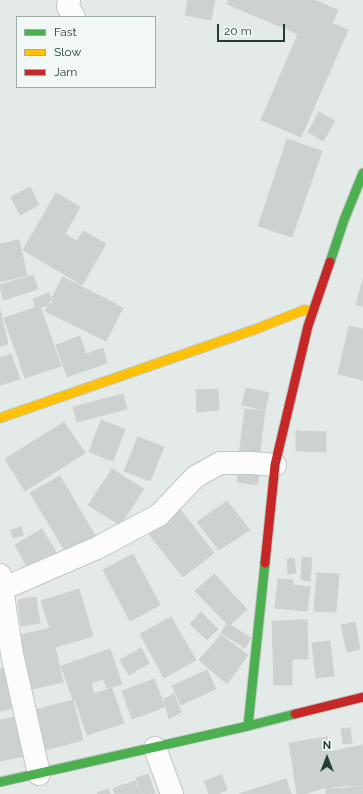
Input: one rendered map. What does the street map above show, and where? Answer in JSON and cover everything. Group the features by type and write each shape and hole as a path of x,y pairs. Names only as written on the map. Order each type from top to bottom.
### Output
{"street":[{"path":"69,0 68,7 73,16"},
{"path":"248,726 275,464 308,326 344,220 363,173"},
{"path":"0,418 256,329 304,310 313,311"},
{"path":"40,774 12,654 1,585 97,548 159,515 195,477 220,463 275,464"},
{"path":"0,782 155,748 363,697"},
{"path":"155,748 172,794"}],"building":[{"path":"188,0 215,0 211,20 185,15"},
{"path":"229,0 314,0 338,10 332,23 348,30 301,137 261,120 298,34 227,4"},
{"path":"319,112 335,121 323,141 308,132"},
{"path":"287,139 322,151 292,237 258,226"},
{"path":"30,187 39,205 20,215 11,197"},
{"path":"56,193 80,207 65,234 77,241 83,231 106,244 82,285 23,250"},
{"path":"19,240 27,275 0,282 0,244"},
{"path":"33,275 38,289 3,300 0,285"},
{"path":"63,277 123,308 106,341 45,311"},
{"path":"363,279 363,306 356,305"},
{"path":"49,293 53,303 36,309 33,299"},
{"path":"40,306 61,366 25,378 4,318"},
{"path":"0,310 8,344 0,346"},
{"path":"349,326 363,329 363,380 338,374"},
{"path":"80,336 86,354 103,348 107,363 67,377 56,345"},
{"path":"11,354 20,379 0,385 0,358"},
{"path":"246,388 269,393 265,410 242,405"},
{"path":"218,389 219,410 197,412 196,390"},
{"path":"123,394 127,409 77,422 73,407"},
{"path":"245,409 265,411 259,458 239,455"},
{"path":"101,420 125,429 113,461 89,452"},
{"path":"64,422 85,453 25,491 5,459"},
{"path":"296,431 326,432 326,452 296,451"},
{"path":"138,437 164,447 150,481 124,471"},
{"path":"112,469 144,489 120,525 88,505"},
{"path":"239,469 260,472 257,485 237,482"},
{"path":"60,476 96,537 67,554 30,493"},
{"path":"227,501 250,530 219,550 197,522"},
{"path":"180,509 214,553 183,577 148,533"},
{"path":"21,527 23,535 13,538 11,530"},
{"path":"42,529 57,554 29,570 15,545"},
{"path":"133,554 160,605 130,621 103,570"},
{"path":"302,557 312,558 310,581 301,580"},
{"path":"294,558 296,573 288,574 287,559"},
{"path":"317,573 339,574 336,612 314,611"},
{"path":"214,574 247,609 229,626 195,591"},
{"path":"278,579 293,580 293,585 310,587 307,611 275,608"},
{"path":"79,589 93,636 56,647 41,601"},
{"path":"36,597 40,623 21,626 18,600"},
{"path":"201,612 218,629 207,640 190,624"},
{"path":"171,617 196,660 164,678 140,634"},
{"path":"307,620 308,659 292,659 292,685 274,685 272,621"},
{"path":"355,622 360,649 347,652 341,625"},
{"path":"227,623 251,638 245,648 221,633"},
{"path":"51,628 63,682 32,689 20,635"},
{"path":"221,635 248,655 227,684 199,660"},
{"path":"330,641 334,676 316,678 312,643"},
{"path":"141,648 149,663 129,675 120,660"},
{"path":"110,649 122,684 107,688 103,679 91,683 94,693 73,700 61,666"},
{"path":"6,668 14,708 0,711 0,669"},
{"path":"207,670 216,689 181,705 172,686"},
{"path":"154,679 165,707 132,719 122,691"},
{"path":"112,688 124,723 87,735 75,700"},
{"path":"174,694 181,712 169,719 164,699"},
{"path":"73,700 83,740 45,750 35,710"},
{"path":"21,716 29,755 0,761 0,720"},
{"path":"350,728 352,743 343,744 341,729"},
{"path":"327,737 337,789 326,787 304,794 297,794 289,743"},
{"path":"363,745 363,786 337,789 329,752"},
{"path":"148,774 155,793 142,794 136,778"},
{"path":"222,775 227,790 217,794 209,794 204,781"},
{"path":"286,779 291,794 239,794"},
{"path":"135,781 141,794 128,794 124,785"},
{"path":"124,784 128,794 115,794 113,789"},
{"path":"363,785 363,794 326,794 326,787"},
{"path":"109,789 110,794 97,793"}],"traffic: fast":[{"path":"330,262 344,220 363,173"},
{"path":"248,726 265,563"},
{"path":"0,782 295,714"}],"traffic: slow":[{"path":"0,418 256,329 304,310 313,311"}],"traffic: jam":[{"path":"265,563 275,465 308,326 330,262"},
{"path":"295,714 363,697"}]}
